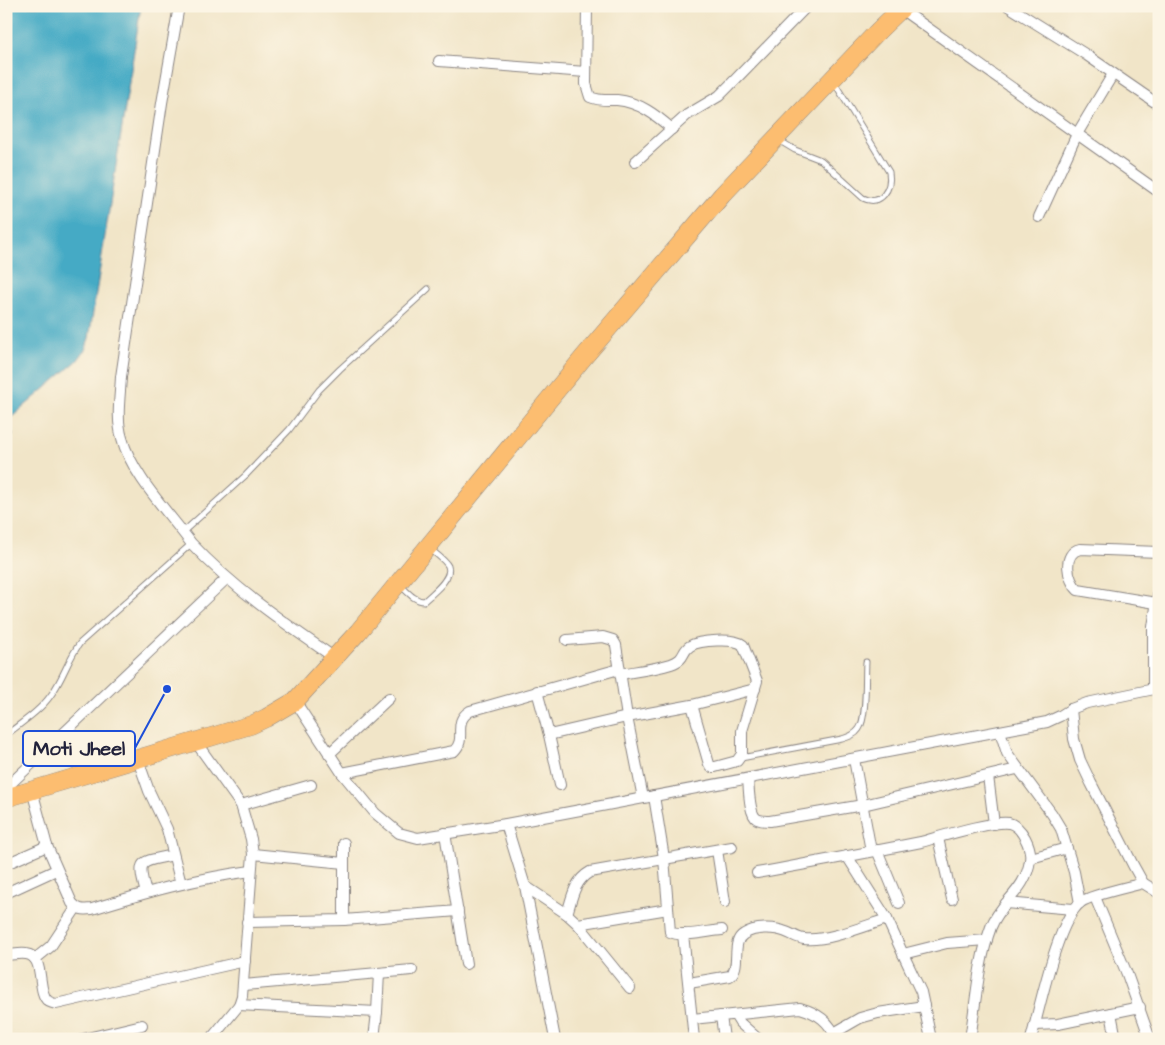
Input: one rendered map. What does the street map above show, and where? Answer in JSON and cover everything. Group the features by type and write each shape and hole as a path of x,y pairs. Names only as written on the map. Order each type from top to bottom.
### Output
{"highway":[{"path":"6,798 251,725 295,701 358,632 596,343 722,195 902,8"}],"street":[{"path":"179,6 162,103 121,377 119,414 121,437 130,462 191,543 226,578 285,624 335,658"},
{"path":"587,6 586,84 590,97 619,100 637,105 658,117 672,129"},
{"path":"635,162 687,115 713,99 729,86 807,6"},
{"path":"1008,6 1085,54 1159,106"},
{"path":"902,8 1159,192"},
{"path":"439,61 586,72"},
{"path":"1039,217 1077,134 1113,74"},
{"path":"1156,603 1078,590 1071,584 1069,564 1071,553 1080,549 1159,552"},
{"path":"6,788 226,578"},
{"path":"295,701 342,773 375,812 399,833 418,838 506,824 1047,722 1087,703 1156,688 1153,627 1159,588"},
{"path":"567,640 609,638 616,645 627,717 643,798"},
{"path":"342,773 454,751 460,741 460,723 465,714 470,711 537,691 620,671 671,664 682,658 687,648 691,645 734,640 743,645 756,675 755,689 744,724 736,761 736,781"},
{"path":"550,735 627,717 692,706 755,689"},
{"path":"537,691 550,735 560,786"},
{"path":"329,754 390,698"},
{"path":"692,706 709,764 715,767 736,761"},
{"path":"1071,709 1074,739 1080,760 1143,883 1159,893"},
{"path":"1000,731 1007,753 1052,814 1060,829 1074,872 1077,906"},
{"path":"195,741 241,805 252,839 253,854 244,985 238,1004 211,1039"},
{"path":"854,759 874,851 899,903"},
{"path":"138,760 149,791 167,829 181,884"},
{"path":"748,779 752,812 755,818 770,821 863,805 1018,769"},
{"path":"988,776 994,824"},
{"path":"241,805 311,785"},
{"path":"32,790 47,846 56,870 76,908 92,909 146,892 218,875 251,871"},
{"path":"654,796 664,858 670,932 673,934 683,934 722,930"},
{"path":"757,873 938,838 994,824 1007,823 1016,825 1026,839 1031,858 1026,877 1017,892 996,916 987,940 970,1039"},
{"path":"506,824 525,886 555,1039"},
{"path":"446,834 466,964"},
{"path":"938,838 952,899"},
{"path":"344,844 344,920"},
{"path":"6,864 47,846"},
{"path":"567,914 575,889 583,876 590,872 732,848"},
{"path":"1031,858 1067,848"},
{"path":"717,850 725,902"},
{"path":"146,892 140,870 141,865 145,862 173,854"},
{"path":"253,854 344,862"},
{"path":"847,856 887,919 921,992 931,1039"},
{"path":"6,893 56,870"},
{"path":"1031,1039 1051,964 1065,922 1077,906 1095,897 1143,883"},
{"path":"525,886 567,914 578,924 630,988"},
{"path":"1095,897 1140,1007 1150,1039"},
{"path":"1006,903 1077,906"},
{"path":"35,959 51,946 76,908"},
{"path":"578,924 668,909"},
{"path":"247,922 344,920 458,911"},
{"path":"689,982 730,976 736,967 736,952 743,934 776,929 809,940 852,930 887,919"},
{"path":"683,934 694,1039"},
{"path":"903,954 946,943 987,940"},
{"path":"6,955 26,954 35,959 44,996 48,1002 56,1004 245,961"},
{"path":"244,985 412,970"},
{"path":"374,1039 379,972"},
{"path":"238,1004 377,1012"},
{"path":"692,1019 800,1008 811,1011 821,1017 828,1023 835,1036 860,1018 878,1013 924,1006"},
{"path":"1035,1025 1058,1024 1140,1007"},
{"path":"1111,1013 1116,1039"},
{"path":"735,1015 740,1023 758,1039"},
{"path":"721,1016 724,1039"},
{"path":"83,1039 142,1025"}],"lane":[{"path":"776,138 795,150 821,160 868,201 875,201 880,198 889,188 889,172 832,79"},
{"path":"183,532 246,475 289,430 320,390 340,369 428,289"},
{"path":"6,735 50,696 72,654 80,643 191,543"},
{"path":"399,583 414,598 424,601 448,576 449,568 447,564 428,547"},
{"path":"736,761 853,736 859,730 864,714 866,662"}],"water":[{"path":"6,6 141,6 89,338 85,350 77,361 6,422"}],"place":[{"name":"Moti Jheel","path":"167,689"}]}
